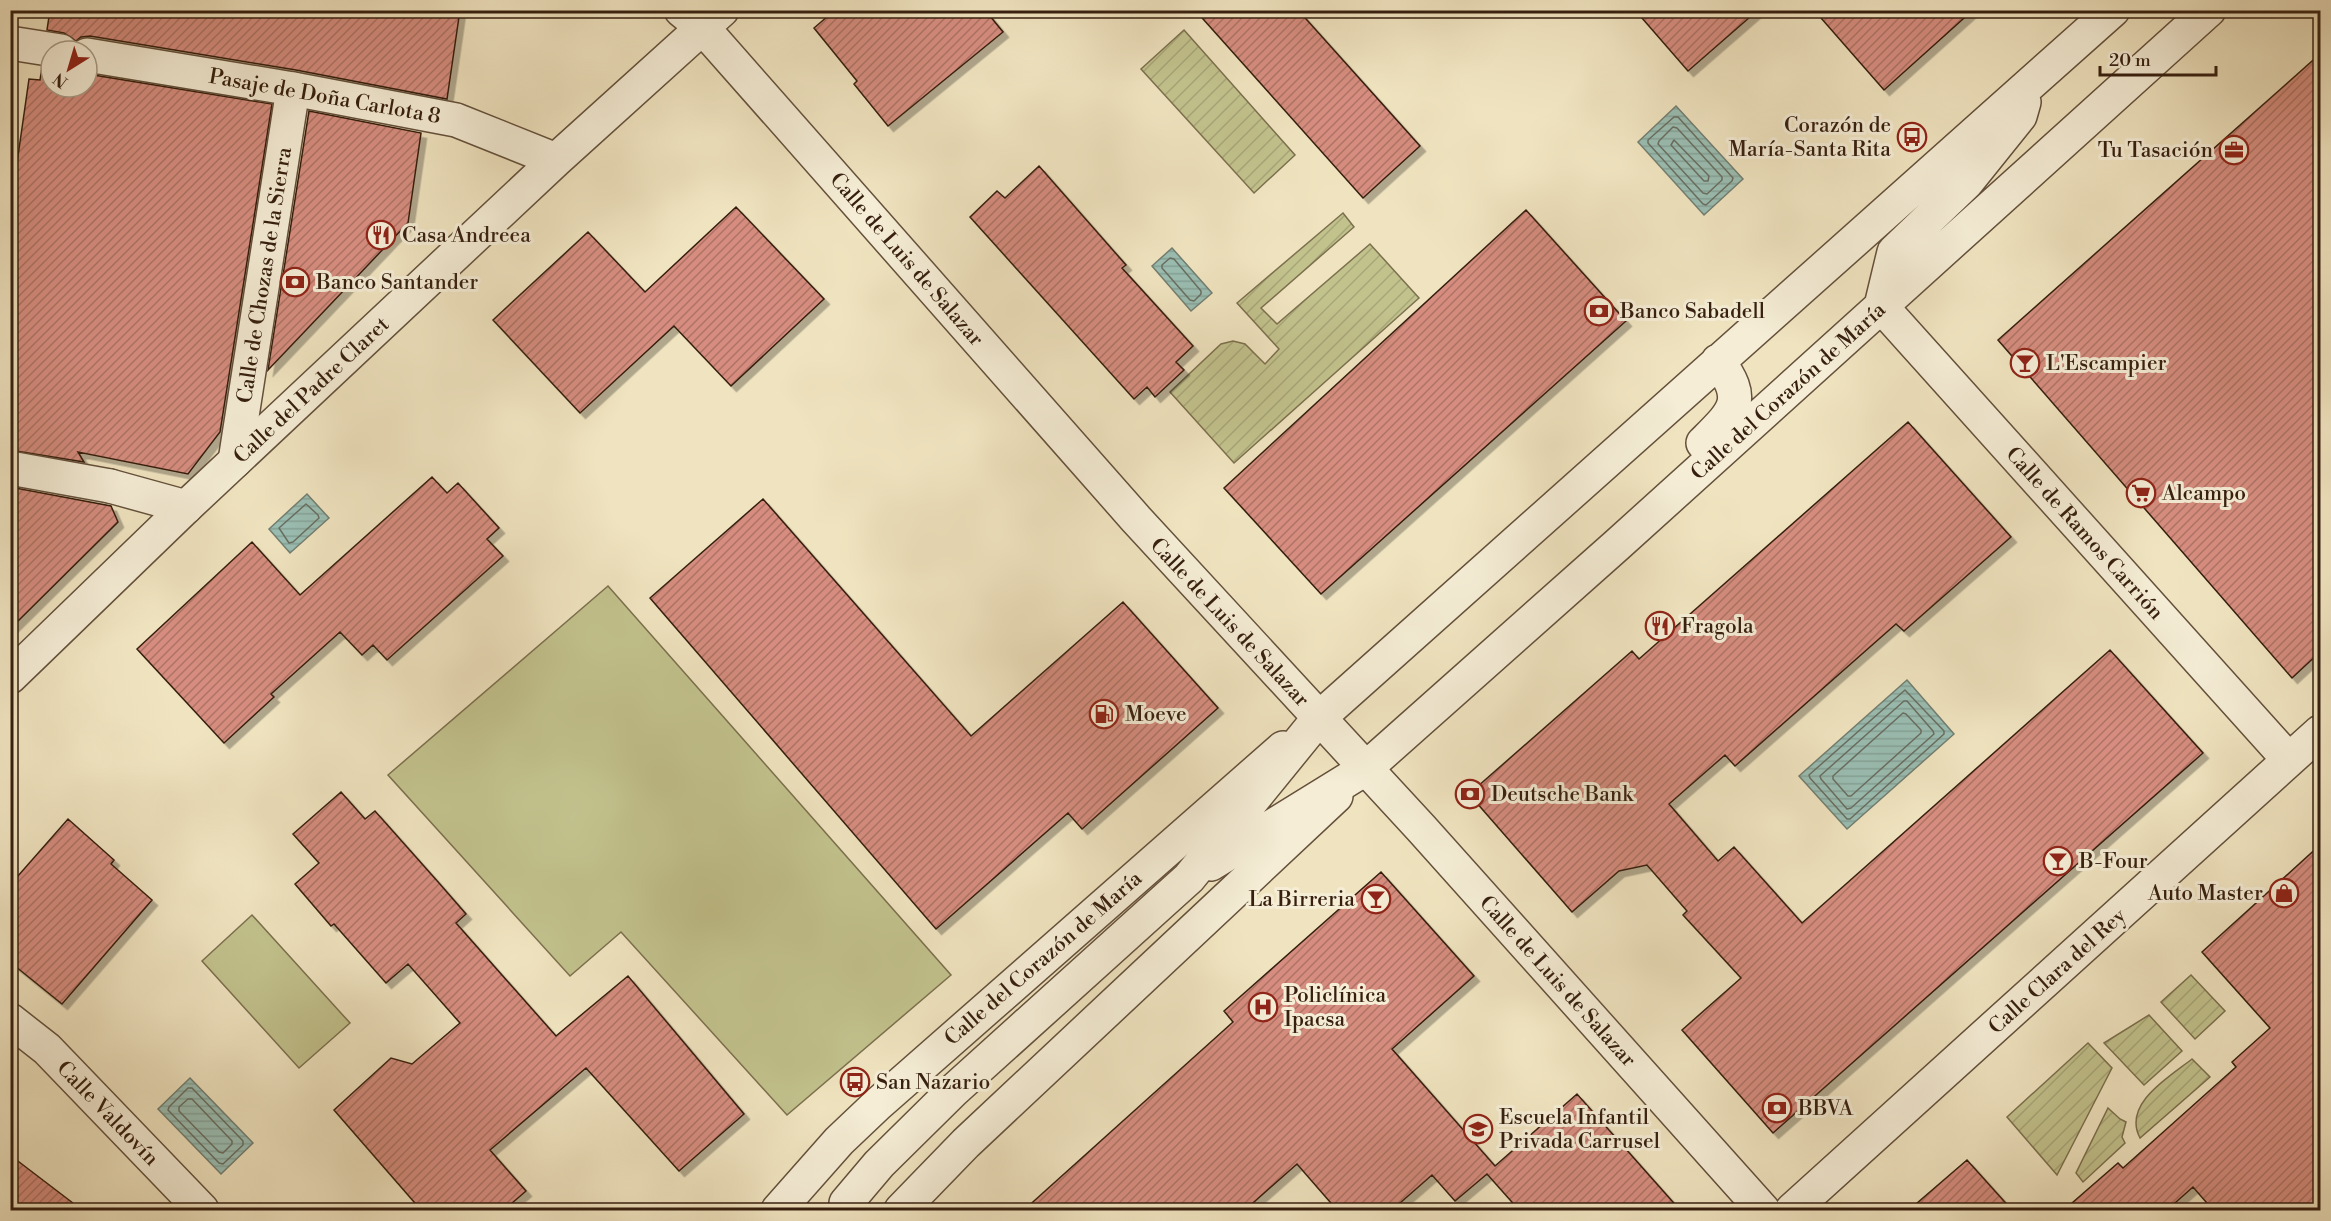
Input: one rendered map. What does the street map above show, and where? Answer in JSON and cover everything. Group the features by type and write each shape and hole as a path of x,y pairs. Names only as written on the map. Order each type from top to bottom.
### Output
{"street":[{"name":"Calle del Corazón de María","path":"778,1210 839,1141 878,1104 1319,718 2113,10"},
{"name":"Calle del Corazón de María","path":"901,1210 966,1143 1365,769 1617,545 2209,10"},
{"name":"Calle del Padre Claret","path":"10,677 186,507 556,160 702,16"},
{"name":"Calle de Luis de Salazar","path":"702,16 1128,510 1763,1210"},
{"path":"10,43 39,48"},
{"name":"Pasaje de Doña Carlota 8","path":"99,57 293,89 456,120 556,160"},
{"path":"1881,306 1894,252 1967,182 2002,141 2020,116 2027,88"},
{"name":"Calle de Chozas de la Sierra","path":"235,461 293,89"},
{"name":"Calle de Ramos Carrión","path":"1881,306 2289,760"},
{"path":"1617,545 1635,514 1732,412 1736,394 1731,378 1718,361"},
{"path":"10,468 110,486 186,507"},
{"name":"Calle del Corazón de María","path":"846,1203 879,1164 953,1092 1189,878 1319,718"},
{"name":"Calle Clara del Rey","path":"1792,1210 2320,732"},
{"name":"Calle del Corazón de María","path":"1189,878 1365,769"},
{"name":"Calle Valdovín","path":"10,1020 47,1049 202,1210"}],"green space":[{"path":"1184,30 1295,155 1254,193 1141,69"},
{"path":"1343,213 1354,227 1261,308 1277,324 1370,244 1419,298 1234,463 1170,392 1221,344 1233,341 1245,344 1265,364 1279,349 1237,303"},
{"path":"608,586 951,975 787,1115 621,932 570,976 388,775"},
{"path":"252,915 350,1023 299,1068 202,961"},
{"path":"2191,975 2225,1011 2195,1039 2161,1002"},
{"path":"2149,1015 2182,1051 2144,1085 2104,1043"},
{"path":"2088,1043 2112,1068 2057,1175 2007,1117"},
{"path":"2192,1059 2210,1077 2140,1138 2136,1126 2137,1114 2142,1103 2161,1083"},
{"path":"2108,1108 2126,1122 2122,1137 2125,1143 2083,1182 2076,1173"}],"water":[{"path":"1676,106 1743,179 1704,215 1638,142"},
{"path":"1172,248 1212,293 1191,311 1152,266"},
{"path":"307,494 329,518 290,553 269,529"},
{"path":"1907,680 1954,734 1847,829 1799,776"},
{"path":"190,1078 253,1143 221,1174 158,1109"}],"building":[{"path":"50,10 460,10 447,99 296,70 90,36 73,39 64,33 47,30"},
{"path":"835,10 985,10 1003,32 888,126 854,84 857,81 814,28"},
{"path":"1195,10 1298,10 1420,146 1363,198"},
{"path":"1635,10 1758,10 1688,71"},
{"path":"1814,10 1973,10 1884,90"},
{"path":"2320,54 2320,652 2292,678 1998,340"},
{"path":"99,76 272,104 220,432 188,474 78,452 84,462 10,450 10,212 29,79 39,80 39,99 99,99"},
{"path":"309,111 421,133 408,223 268,370"},
{"path":"1039,166 1126,265 1122,268 1193,346 1176,362 1184,370 1155,397 1147,387 1134,399 970,217 997,191 1005,198"},
{"path":"736,207 824,299 731,386 674,326 580,413 493,320 588,232 645,292"},
{"path":"1526,210 1626,321 1321,594 1224,488"},
{"path":"1908,422 2011,537 1904,631 1896,624 1735,766 1725,755 1669,804 1718,861 1734,847 1802,923 2110,650 2203,753 1773,1133 1682,1030 1741,978 1683,915 1687,911 1647,865 1619,871 1572,912 1469,794 1632,651 1639,659"},
{"path":"432,477 447,493 458,483 499,528 487,539 503,556 387,660 373,645 362,655 340,632 271,694 274,697 224,743 137,649 252,542 300,595"},
{"path":"10,487 111,506 118,522 10,629"},
{"path":"763,499 971,736 1123,602 1218,708 1082,829 1068,813 936,929 650,598"},
{"path":"341,792 365,819 375,811 439,883 466,914 456,923 556,1036 628,976 744,1114 679,1171 586,1068 490,1150 526,1191 504,1210 421,1210 334,1110 391,1058 412,1064 460,1023 408,964 386,983 334,924 331,926 295,884 319,863 293,834"},
{"path":"68,819 114,860 111,864 152,900 62,1004 10,962 10,885"},
{"path":"2320,845 2320,1210 2213,1210 2193,1187 2167,1210 2064,1210 2118,1163 2123,1168 2236,1067 2232,1062 2270,1028 2202,952"},
{"path":"1381,872 1474,976 1392,1049 1495,1166 1577,1094 1680,1210 1519,1210 1487,1174 1455,1201 1432,1175 1392,1210 1337,1210 1297,1164 1245,1210 1024,1210 1233,1022 1224,1011"},
{"path":"10,1155 82,1210 10,1210"},
{"path":"1967,1160 2012,1210 1909,1210"}],"place":[{"name":"Corazón de María-Santa Rita","path":"1912,137"},
{"name":"Tu Tasación","path":"2234,150"},
{"name":"Casa Andreea","path":"381,235"},
{"name":"Banco Santander","path":"295,282"},
{"name":"Banco Sabadell","path":"1599,311"},
{"name":"L'Escampier","path":"2025,363"},
{"name":"Alcampo","path":"2141,493"},
{"name":"Fragola","path":"1660,626"},
{"name":"Moeve","path":"1104,714"},
{"name":"Deutsche Bank","path":"1470,794"},
{"name":"B-Four","path":"2058,861"},
{"name":"Auto Master","path":"2284,893"},
{"name":"La Birreria","path":"1376,899"},
{"name":"Policlínica Ipacsa","path":"1263,1007"},
{"name":"San Nazario","path":"855,1082"},
{"name":"BBVA","path":"1777,1108"},
{"name":"Escuela Infantil Privada Carrusel","path":"1478,1129"}]}
